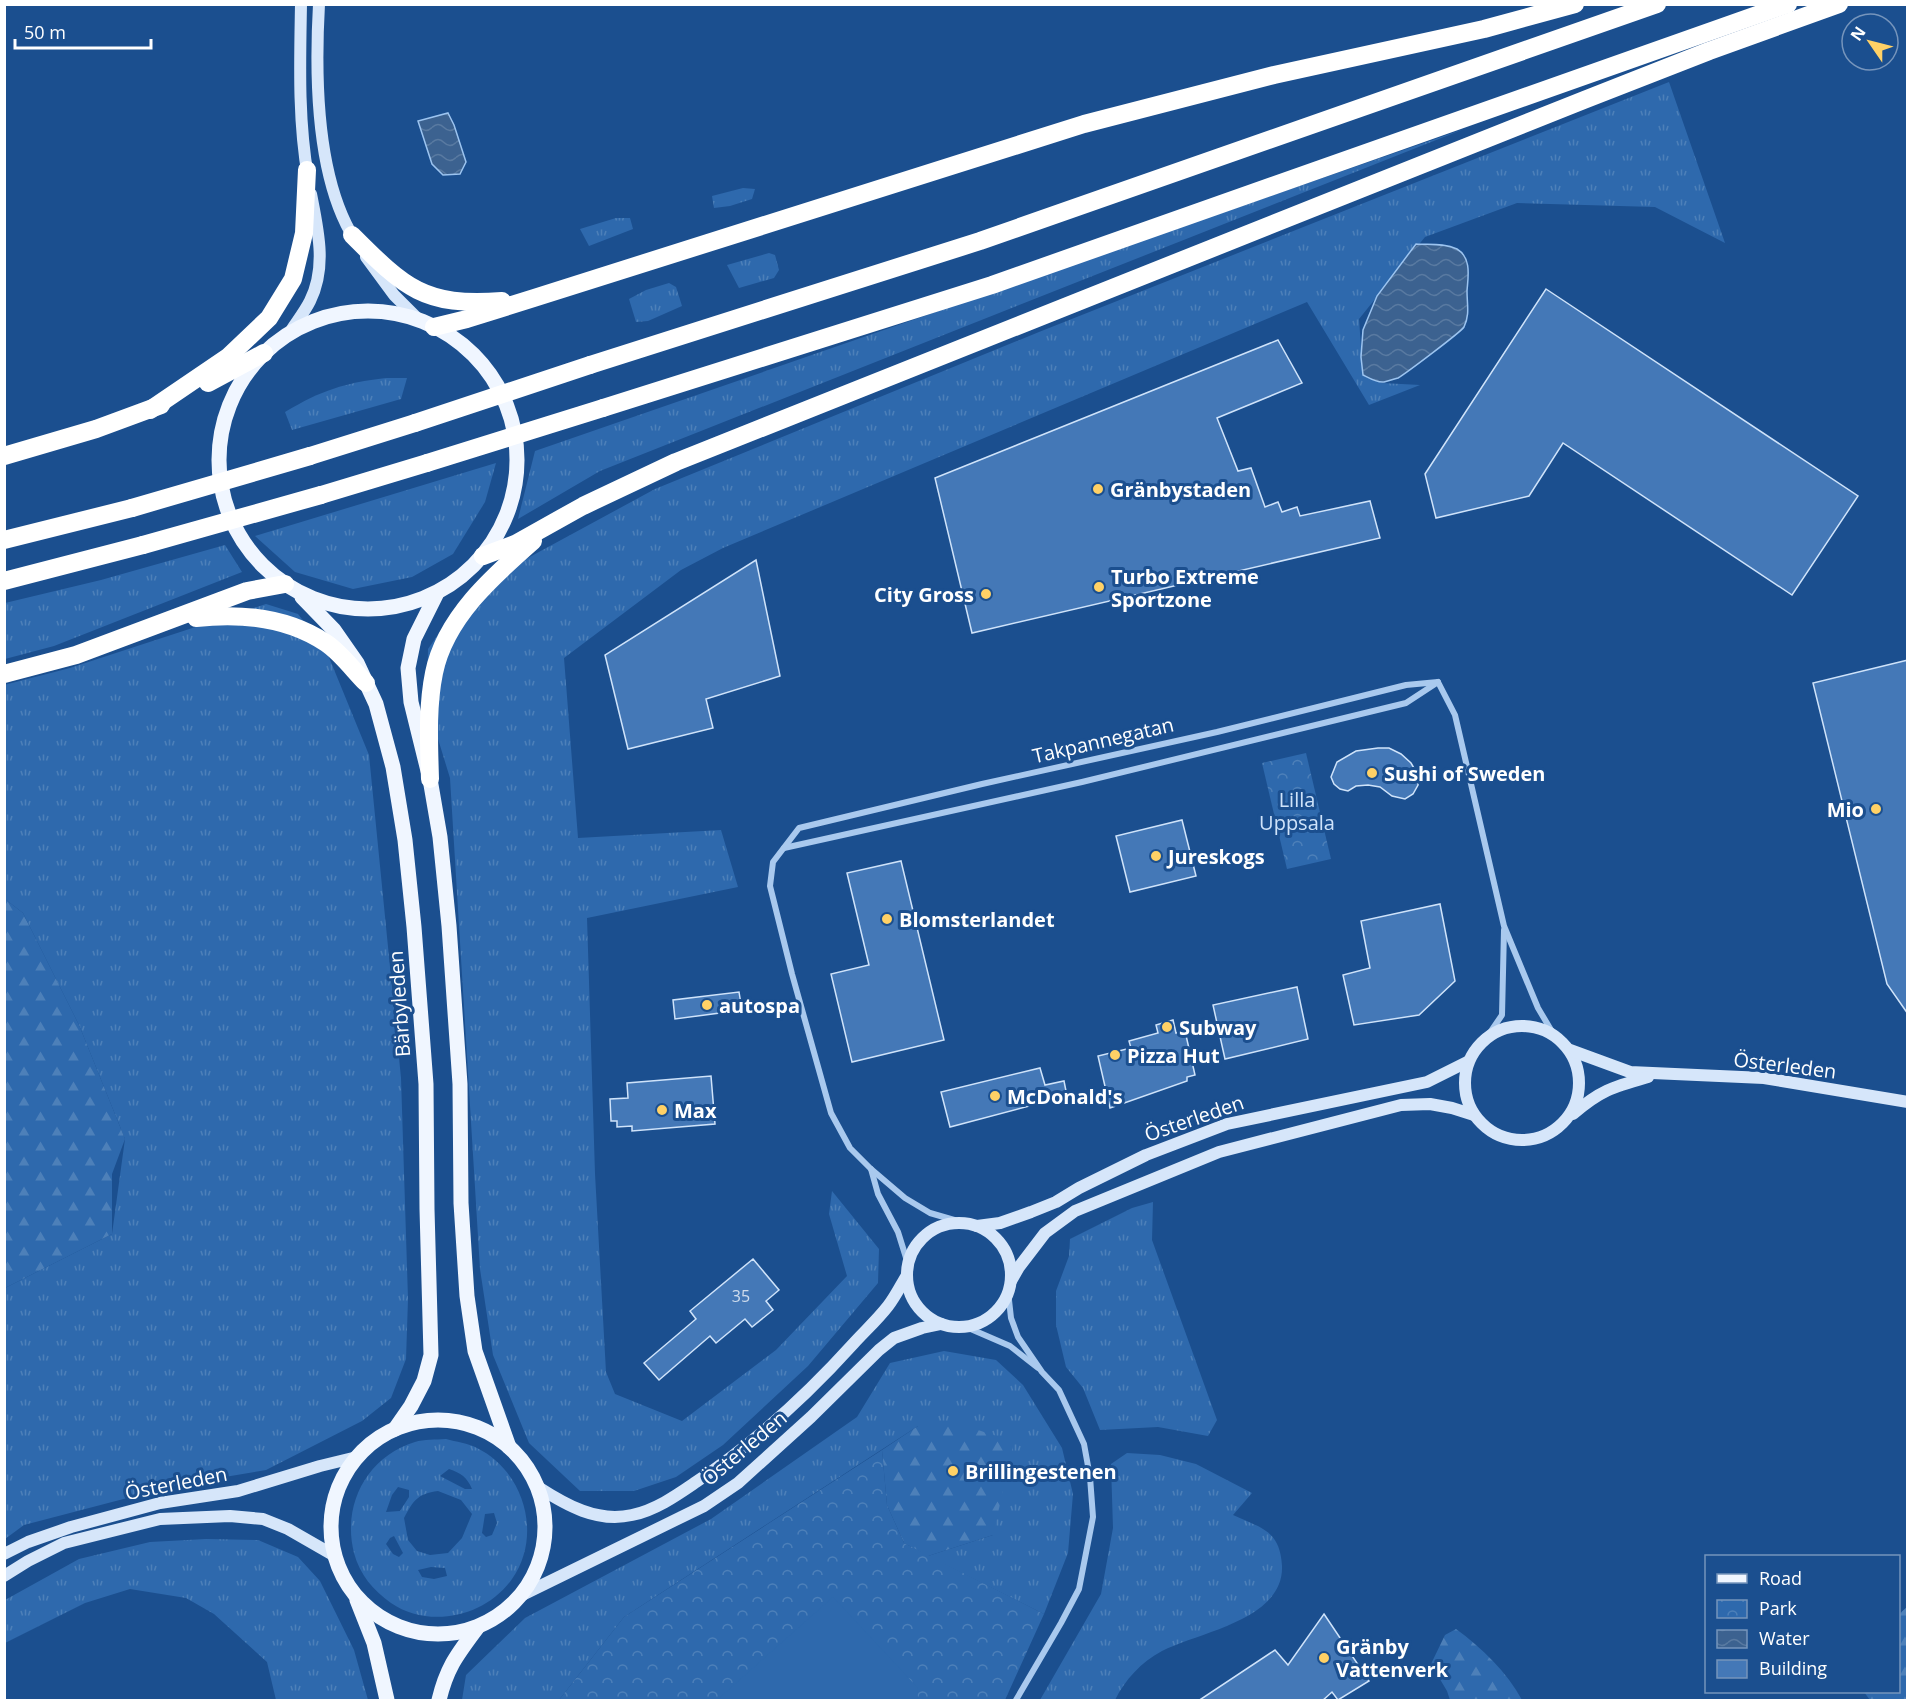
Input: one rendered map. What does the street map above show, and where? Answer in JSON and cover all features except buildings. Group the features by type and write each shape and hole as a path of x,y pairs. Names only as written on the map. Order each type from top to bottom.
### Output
{"highway":[{"path":"434,327 467,319 1084,124 1274,75 1484,29 1575,4"},
{"path":"4,540 132,508 310,456 980,241 1658,4"},
{"path":"4,581 321,495 992,285 1788,4"},
{"path":"483,556 515,544 583,506 676,462 1698,55 1839,4"},
{"path":"150,410 228,357 270,318 293,279 304,233 307,170"},
{"path":"352,235 386,269 407,285 430,296 452,301 482,302 534,298"},
{"path":"4,456 96,429 150,410 264,353"},
{"path":"430,779 429,720 434,672 445,640 466,609 489,582 558,520"},
{"path":"4,674 76,655 247,591 285,584"},
{"path":"167,621 219,615 263,617 299,628 328,644 366,683"}],"main road":[{"path":"292,329 348,311 386,312 417,318 460,344 486,369 505,397 512,417 518,453 514,492 501,527 483,556 436,595 389,610 353,611 300,595 263,567 247,549 232,524 219,485 218,446 222,423 235,389 264,353 292,329 310,300 317,282 321,258 307,170 299,85 300,4"},
{"path":"319,4 318,92 324,143 333,189 352,235 388,287 417,318"},
{"name":"Bärbyleden","path":"300,595 334,630 357,663 376,704 393,767 405,840 426,1084 431,1355 424,1381 411,1406 395,1429"},
{"path":"436,595 414,639 408,668 411,702 430,779 442,860 460,1084 461,1203 467,1296 475,1351 510,1447"},
{"path":"1536,1026 1554,1035 1570,1050 1578,1069 1580,1081 1577,1101 1568,1118 1540,1138 1520,1140 1506,1138 1488,1130 1474,1115 1464,1089 1467,1062 1487,1036 1503,1028 1536,1026"},
{"name":"Österleden","path":"1570,1050 1630,1072 1764,1078 1908,1102"},
{"name":"Österleden","path":"972,1225 1000,1223 1031,1212 1056,1202 1146,1155 1227,1124 1426,1082 1467,1062"},
{"name":"Österleden","path":"1568,1118 1591,1098 1608,1088 1657,1074"},
{"name":"Österleden","path":"1009,1286 1019,1267 1045,1233 1075,1211 1219,1152 1401,1105 1430,1104 1474,1115"},
{"path":"948,1225 972,1225 989,1233 1003,1248 1010,1267 1009,1286 1004,1302 987,1319 966,1327 953,1327 941,1324 927,1316 916,1305 909,1291 908,1270 916,1246 930,1232 948,1225"},
{"name":"Österleden","path":"538,1487 567,1505 594,1515 614,1517 632,1515 668,1501 725,1462 777,1420 829,1371 889,1306 908,1270"},
{"name":"Österleden","path":"522,1595 704,1506 738,1483 894,1338 941,1324"},
{"path":"356,1597 381,1619 412,1632 445,1635 477,1628 502,1614 522,1595 537,1570 545,1543 545,1515 538,1487 526,1465 510,1447 484,1430 455,1421 424,1421 395,1429 374,1441 357,1457 342,1479 333,1504 331,1530 335,1556 343,1578 356,1597 374,1643 387,1701"},
{"name":"Österleden","path":"4,1554 28,1542 71,1527 160,1503 238,1491 357,1457"},
{"name":"Österleden","path":"4,1576 64,1543 159,1519 230,1516 263,1519 288,1529 335,1556"},
{"path":"439,1701 445,1675 477,1628"}],"street":[{"name":"Takpannegatan","path":"972,1225 930,1213 905,1198 850,1148 831,1113 770,886 773,862 799,828 1406,686 1438,682"},
{"name":"Takpannegatan","path":"784,848 815,843 1082,782 1406,703 1438,682"},
{"path":"1438,682 1455,715 1504,926 1538,1008 1554,1035"},
{"path":"1487,1036 1502,1015 1504,926"},
{"name":"Takpannegatan","path":"871,1169 878,1194 898,1232 908,1270"},
{"path":"1009,1286 1011,1318 1018,1337 1042,1372"},
{"path":"966,1327 1010,1346 1042,1372 1059,1390 1087,1452 1093,1517 1079,1589 1016,1701"}],"green space":[{"path":"1669,82 1725,243 1655,207 1517,203 1425,237 1359,319 1363,375 1382,383 1420,385 1369,405 1307,302 723,548 681,570 564,658 578,838 721,830 738,887 587,918 595,1174 606,1372 615,1394 682,1421 776,1350 847,1276 829,1214 832,1191 879,1249 878,1283 808,1366 723,1445 676,1477 634,1491 580,1491 529,1443 493,1355 480,1269 450,778 427,703 428,649 469,590 655,489 1039,332"},
{"path":"1464,129 600,471 518,519 535,451"},
{"path":"743,188 755,189 752,199 714,208 712,196"},
{"path":"616,218 630,218 633,229 589,246 580,229"},
{"path":"769,253 775,255 779,270 774,278 739,288 727,265"},
{"path":"669,283 676,287 682,306 648,321 636,322 629,299 646,290"},
{"path":"407,378 401,399 292,430 285,412 298,404 334,389 358,382"},
{"path":"496,463 485,502 453,554 412,577 353,589 295,572 255,536"},
{"path":"225,545 242,572 54,646 5,659 5,603 101,580"},
{"path":"266,604 298,614 326,650 369,755 401,1078 408,1299 406,1359 391,1398 362,1421 266,1470 177,1485 24,1525 5,1539 5,1288 112,1234 125,1139 79,1025 23,913 5,899 4,685 70,668"},
{"name":"Lilla Uppsala","path":"1306,753 1331,859 1287,869 1262,763"},
{"path":"5,899 23,913 79,1025 125,1139 112,1174 112,1234 5,1288"},
{"path":"1153,1202 1152,1240 1217,1420 1208,1436 1158,1427 1100,1430 1083,1388 1066,1367 1056,1325 1056,1291 1069,1256 1070,1239 1132,1208"},
{"path":"944,1351 996,1360 1023,1385 1062,1448 1073,1494 1068,1553 1044,1614 928,1556 993,1535 918,1426 624,1617 559,1700 462,1700 466,1675 525,1618 711,1519 857,1417 890,1363"},
{"path":"918,1426 969,1427 1014,1442 993,1535 928,1556 904,1543 887,1505 882,1450"},
{"path":"446,1439 473,1446 493,1458 507,1472 524,1506 527,1524 526,1543 521,1562 512,1579 501,1592 487,1602 456,1615 422,1616 391,1603 368,1581 354,1553 351,1535 352,1518 355,1501 362,1486 371,1471 383,1459 398,1449 419,1441","holes":["449,1469 466,1478 472,1489 465,1489 440,1476","398,1487 409,1490 409,1497 400,1511 386,1512 392,1495","438,1491 461,1500 472,1514 462,1538 448,1553 430,1555 417,1551 408,1540 404,1518 414,1502 425,1494","494,1513 497,1523 492,1535 486,1537 482,1533 485,1514","394,1536 403,1553 399,1557 393,1554 386,1544","431,1567 445,1568 447,1576 434,1579 422,1577 418,1570"]},
{"path":"882,1450 887,1505 904,1543 1044,1614 1005,1700 559,1700 624,1617"},
{"path":"1127,1453 1160,1455 1196,1464 1252,1493 1233,1515 1260,1527 1273,1537 1282,1566 1279,1584 1269,1599 1255,1612 1237,1622 1162,1651 1147,1660 1124,1685 1115,1700 1040,1700 1101,1594 1113,1528 1111,1464"},
{"path":"206,1539 258,1540 298,1557 320,1581 354,1650 368,1700 276,1700 267,1662 214,1614 186,1598 130,1589 85,1603 5,1643 5,1600 79,1559 150,1542"},
{"path":"833,1597 917,1687 918,1700 717,1700"},
{"path":"1907,1607 1907,1700 1870,1700 1865,1693 1900,1693 1900,1613"},
{"path":"1456,1629 1493,1661 1522,1700 1450,1700 1431,1664 1445,1635"}],"water":[{"path":"448,113 466,162 460,174 443,175 432,164 418,121"},
{"path":"1416,244 1452,247 1465,257 1468,274 1466,322 1453,337 1398,378 1384,382 1376,381 1363,375 1361,357 1363,330 1377,296"}],"place":[{"name":"Gränbystaden","path":"1098,489"},
{"name":"Turbo Extreme Sportzone","path":"1099,587"},
{"name":"City Gross","path":"986,594"},
{"name":"Sushi of Sweden","path":"1372,773"},
{"name":"Mio","path":"1876,809"},
{"name":"Jureskogs","path":"1156,856"},
{"name":"Blomsterlandet","path":"887,919"},
{"name":"autospa","path":"707,1005"},
{"name":"Subway","path":"1167,1027"},
{"name":"Pizza Hut","path":"1115,1055"},
{"name":"McDonald's","path":"995,1096"},
{"name":"Max","path":"662,1110"},
{"name":"Brillingestenen","path":"953,1471"},
{"name":"Gränby Vattenverk","path":"1324,1658"}]}
